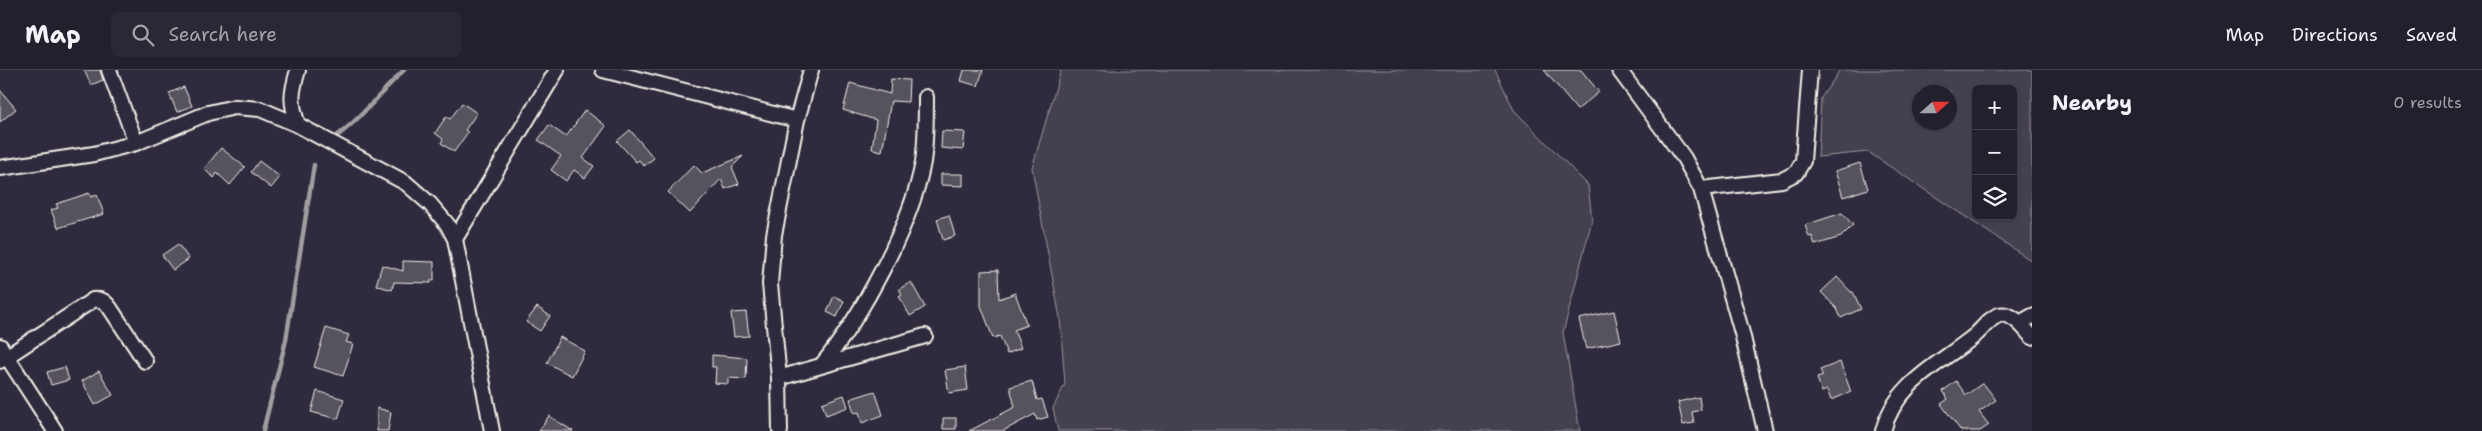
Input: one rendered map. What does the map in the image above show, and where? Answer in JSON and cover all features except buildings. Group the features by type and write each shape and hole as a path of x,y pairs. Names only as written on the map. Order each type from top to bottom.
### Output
{"street":[{"path":"109,70 136,143"},
{"path":"298,70 292,92 291,105 298,125"},
{"path":"454,239 557,70"},
{"path":"602,70 645,76 797,120"},
{"path":"780,431 779,378 770,284 773,245 797,120 810,70"},
{"path":"1619,70 1631,90 1684,158 1702,189 1742,334 1765,431"},
{"path":"1702,189 1782,180 1796,173 1803,161 1810,70"},
{"path":"821,366 837,347 860,308 894,244 913,202 922,162 926,97"},
{"path":"0,168 94,154 136,143 208,113 235,107 260,109 298,125 406,183 441,217 454,239 469,318 482,369 490,430"},
{"path":"55,431 2,355 94,300 100,299 105,301 145,361"},
{"path":"1883,431 1886,418 1905,388 1928,369 1960,348 1999,315 2006,314 2020,323 2032,337"},
{"path":"2020,323 2032,316"},
{"path":"779,378 925,336"}],"shaded area":[{"path":"1061,70 1495,70 1514,110 1588,185 1592,220 1563,333 1580,431 1058,431 1053,408 1065,384 1060,318 1032,168"},
{"path":"1840,70 2032,70 2032,261 1868,152 1818,157 1821,98"}],"waterway":[{"path":"334,138 362,114 404,70"},
{"path":"263,431 286,340 314,165"}]}
